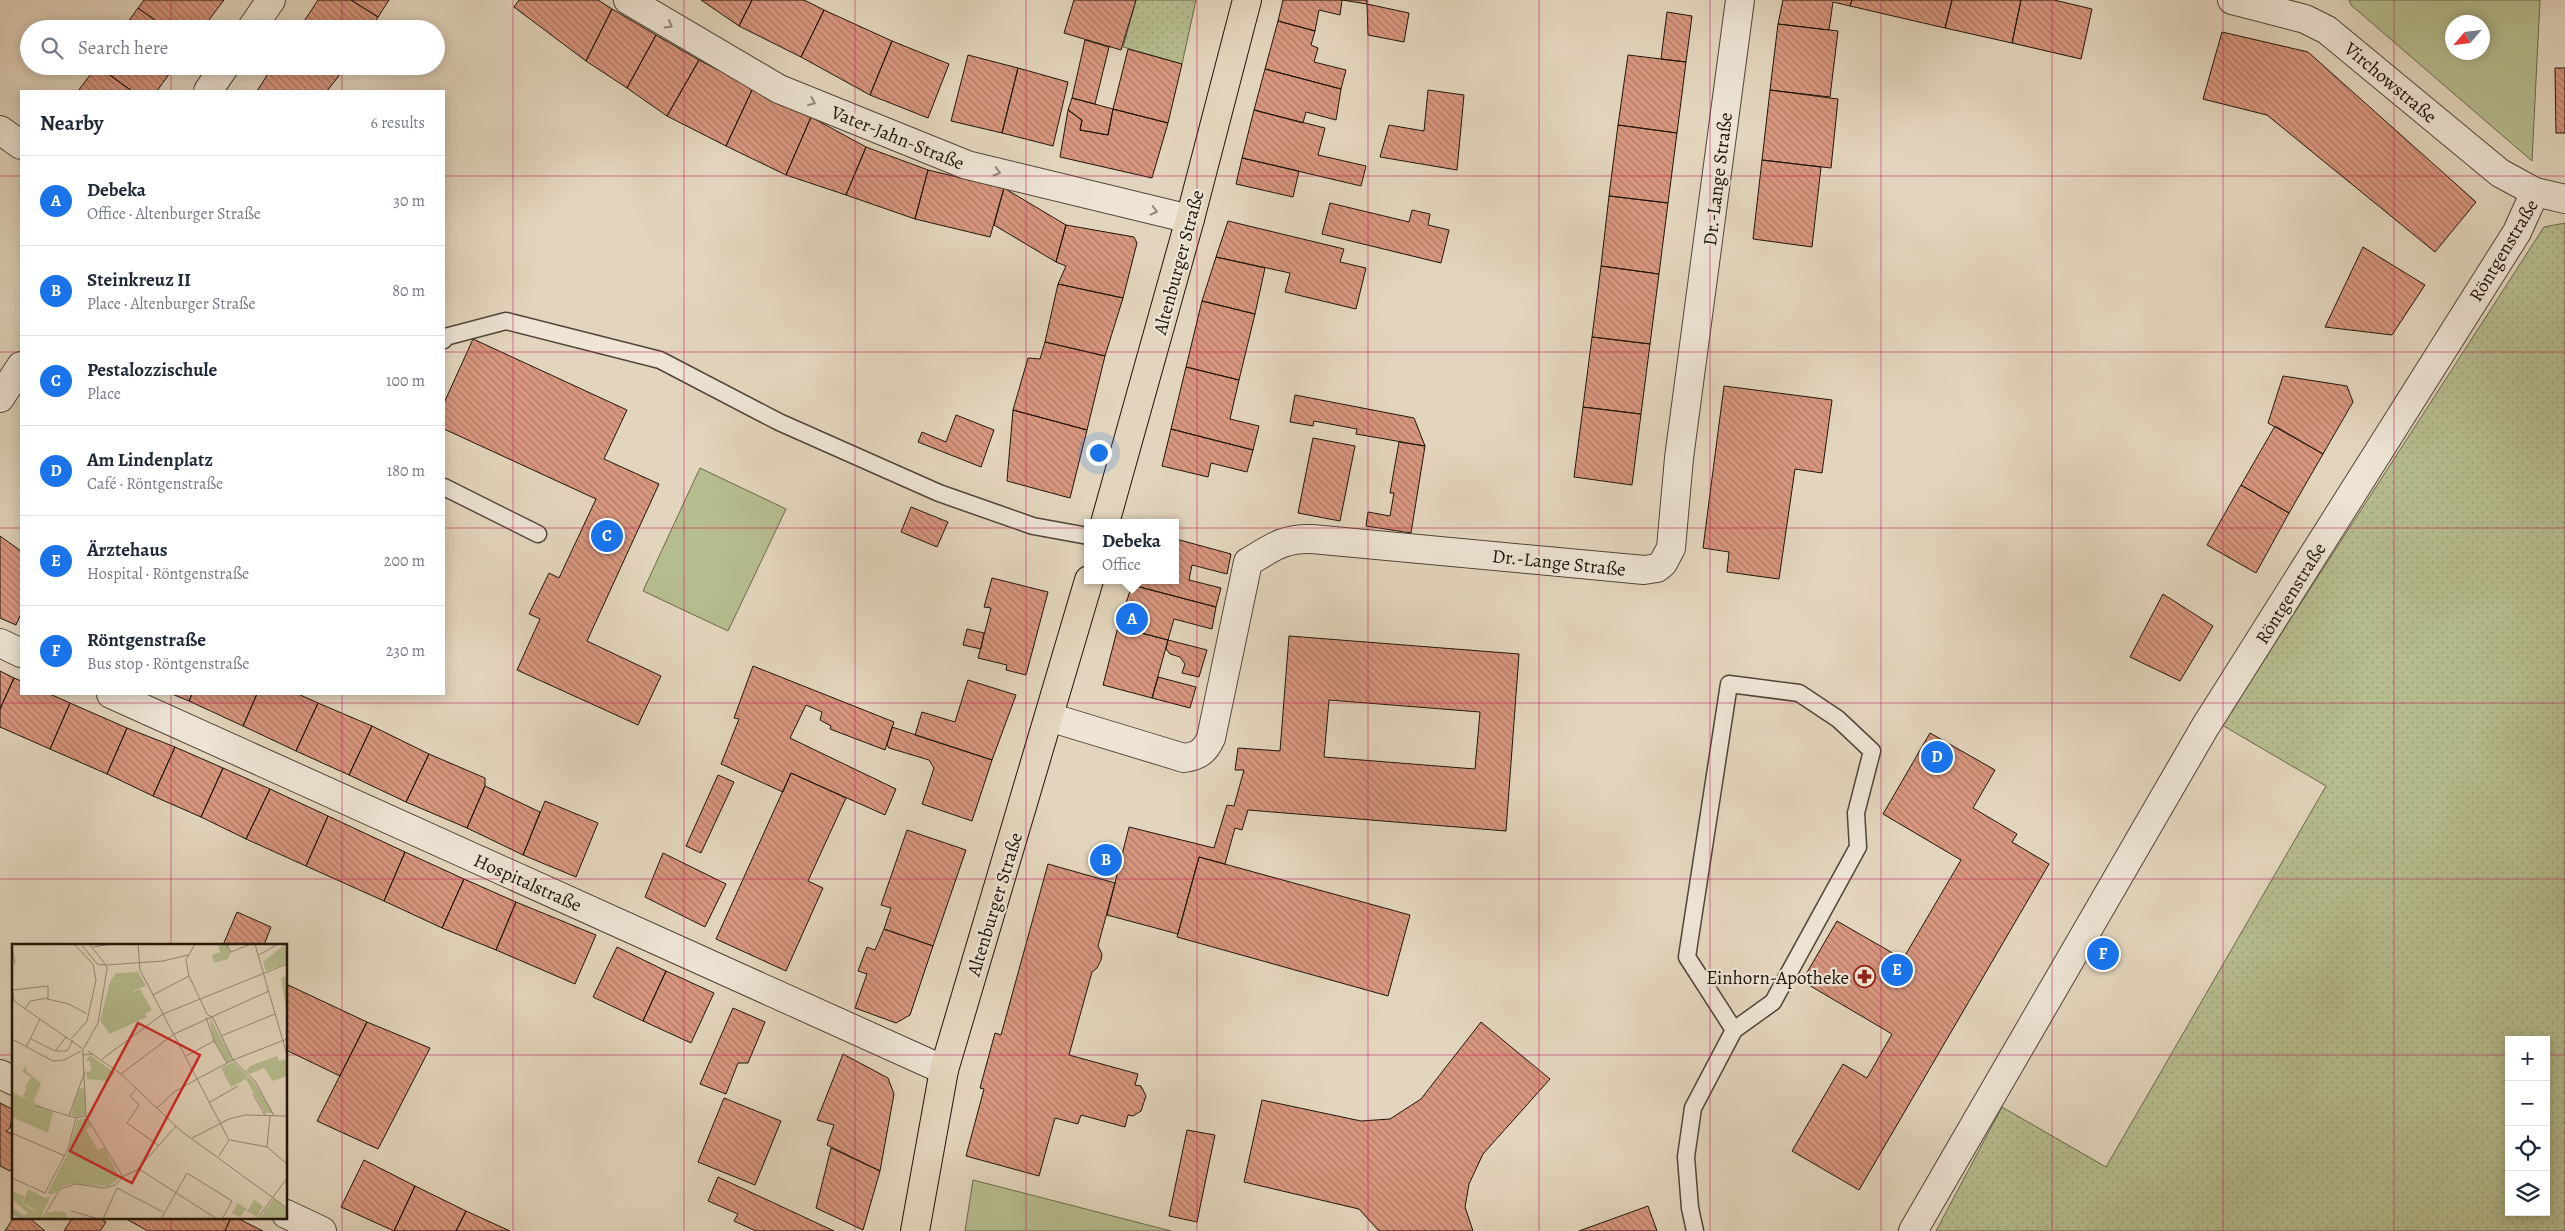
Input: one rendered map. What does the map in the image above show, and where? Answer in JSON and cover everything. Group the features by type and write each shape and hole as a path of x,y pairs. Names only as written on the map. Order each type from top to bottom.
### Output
{"main road":[{"name":"Altenburger Straße","path":"1106,519 1190,219 1247,0"},
{"name":"Altenburger Straße","path":"915,1231 944,1070 1088,584"}],"street":[{"path":"257,20 271,0"},
{"name":"Vater-Jahn-Straße","path":"628,0 779,89 967,165 1190,219"},
{"name":"Dr.-Lange Straße","path":"1049,717 1184,758 1195,757 1205,750 1211,738 1248,562 1280,542 1295,538 1644,570 1657,568 1663,563 1671,548 1679,458 1740,0"},
{"name":"Virchowstraße","path":"2232,0 2277,5 2327,30 2500,173 2535,192"},
{"path":"209,90 219,75"},
{"path":"0,130 20,144"},
{"name":"Röntgenstraße","path":"1913,1231 2205,726 2517,232 2535,192 2565,199"},
{"path":"0,398 20,368"},
{"path":"0,644 20,653"},
{"name":"Hospitalstraße","path":"113,695 944,1070"},
{"path":"0,1074 12,1080"},
{"path":"288,1215 322,1231"}],"lane":[{"path":"445,337 506,321 660,360 779,422 939,493 1033,526 1084,535"},
{"path":"445,488 538,534"},
{"path":"1695,1231 1690,1208 1686,1158 1694,1108 1734,1030 1773,1002 1858,847 1856,813 1872,751 1838,719 1800,693 1729,684 1687,957 1734,1030"}],"green space":[{"path":"1136,0 1196,0 1182,64 1123,47"},
{"path":"2349,0 2540,0 2532,161 2351,5"},
{"path":"2565,223 2565,1231 1936,1231 2002,1107 2106,1167 2326,786 2222,725 2544,227"},
{"path":"700,468 786,509 728,631 643,591"},
{"path":"973,1180 1171,1231 965,1231"}],"building":[{"path":"144,0 224,0 209,20 155,20 138,8"},
{"path":"318,0 351,0 378,17 376,20 305,20"},
{"path":"351,0 389,0 378,17"},
{"path":"519,0 598,0 612,9 586,61 514,7"},
{"path":"701,0 752,0 739,26"},
{"path":"752,0 804,0 824,10 801,57 739,26"},
{"path":"1074,0 1136,0 1121,50 1064,33"},
{"path":"1283,0 1342,0 1340,15 1319,10 1315,31 1278,21"},
{"path":"1342,0 1367,0 1367,4"},
{"path":"1783,0 1852,0 1850,6 1833,2 1829,30 1778,24"},
{"path":"1852,0 1952,0 1945,28 1850,6"},
{"path":"1952,0 2021,0 2012,43 1945,28"},
{"path":"2021,0 2054,0 2092,9 2081,59 2012,43"},
{"path":"1367,4 1409,13 1404,42 1368,35"},
{"path":"138,8 155,20 129,20"},
{"path":"612,9 656,35 627,88 586,61"},
{"path":"824,10 892,41 870,95 801,57"},
{"path":"1667,12 1692,16 1686,62 1661,59"},
{"path":"1278,21 1315,31 1311,45 1318,48 1314,62 1346,70 1341,89 1265,69"},
{"path":"1778,24 1838,31 1830,97 1770,90"},
{"path":"2222,32 2308,52 2476,202 2435,252 2267,115 2203,99"},
{"path":"656,35 699,60 667,116 627,88"},
{"path":"1085,40 1109,47 1095,104 1072,98"},
{"path":"892,41 949,64 928,118 870,95"},
{"path":"1128,49 1182,64 1168,123 1113,109"},
{"path":"968,55 1018,68 1002,133 951,121"},
{"path":"1628,55 1686,62 1677,133 1618,125"},
{"path":"699,60 753,88 726,146 667,116"},
{"path":"1018,68 1068,82 1053,146 1002,133"},
{"path":"2555,68 2565,68 2565,133 2556,133"},
{"path":"1265,69 1341,89 1336,120 1306,112 1303,123 1254,110"},
{"path":"90,75 110,75 131,90 79,90"},
{"path":"110,75 169,75 158,90 131,90"},
{"path":"267,75 339,75 328,90 258,90"},
{"path":"753,88 811,117 786,175 726,146"},
{"path":"1428,90 1464,95 1457,170 1380,157 1389,125 1424,131"},
{"path":"1770,90 1838,99 1831,168 1762,160"},
{"path":"1072,98 1113,109 1108,135 1080,130 1082,120 1068,110"},
{"path":"1113,109 1168,123 1152,178 1060,157 1068,110 1082,120 1080,130 1108,135"},
{"path":"1254,110 1325,128 1318,155 1366,166 1361,186 1242,158"},
{"path":"811,117 866,147 846,195 786,175"},
{"path":"1618,125 1677,133 1668,203 1609,196"},
{"path":"866,147 928,170 915,219 846,195"},
{"path":"1242,158 1299,171 1293,197 1236,184"},
{"path":"1762,160 1821,167 1812,247 1753,239"},
{"path":"928,170 1004,188 990,237 915,219"},
{"path":"1004,188 1066,225 1056,262 994,225"},
{"path":"1609,196 1668,203 1659,274 1601,266"},
{"path":"1330,203 1409,222 1412,210 1430,214 1428,225 1449,230 1441,263 1322,234"},
{"path":"1228,221 1344,249 1340,262 1366,268 1356,309 1285,292 1290,273 1216,257"},
{"path":"1066,225 1134,237 1137,243 1123,298 1058,284 1066,266 1056,262"},
{"path":"2363,247 2425,285 2392,335 2325,327"},
{"path":"1216,257 1265,268 1255,314 1202,301"},
{"path":"1601,266 1659,274 1650,344 1592,337"},
{"path":"1058,284 1123,298 1105,356 1045,342"},
{"path":"1202,301 1255,314 1239,380 1186,367"},
{"path":"1592,337 1650,344 1641,414 1583,407"},
{"path":"473,339 627,410 604,459 659,484 587,641 661,676 638,725 517,670 540,619 529,614 549,573 559,578 596,499 445,429 445,401"},
{"path":"1045,342 1105,356 1087,430 1013,410 1028,358 1040,359"},
{"path":"1186,367 1239,380 1230,419 1259,426 1253,450 1171,429"},
{"path":"2283,376 2347,386 2353,402 2323,454 2268,423"},
{"path":"1724,386 1832,400 1822,473 1795,469 1779,579 1727,572 1729,552 1703,548"},
{"path":"1295,395 1414,418 1425,446 1356,434 1357,429 1314,421 1313,426 1290,422"},
{"path":"1583,407 1641,414 1632,485 1574,477"},
{"path":"1013,410 1087,430 1070,498 1007,481"},
{"path":"956,415 994,430 981,467 918,442 922,432 946,442"},
{"path":"2275,426 2323,454 2289,513 2241,485"},
{"path":"1171,429 1253,450 1247,472 1211,463 1208,477 1162,466"},
{"path":"1313,438 1355,446 1340,521 1298,513"},
{"path":"1399,442 1425,446 1411,533 1366,526 1368,512 1390,516 1394,493 1390,493"},
{"path":"2241,485 2289,513 2256,573 2207,545"},
{"path":"911,507 948,522 937,547 901,532"},
{"path":"0,536 20,550 20,616 16,625 0,618"},
{"path":"1179,540 1231,554 1227,574 1192,565 1189,580 1221,588 1216,607 1132,585 1179,584"},
{"path":"992,578 1048,592 1026,675 1006,670 1007,665 978,658 991,608 984,607"},
{"path":"1132,585 1216,607 1212,629 1174,619 1168,640 1118,627"},
{"path":"2163,594 2213,626 2180,681 2130,657"},
{"path":"1118,627 1168,640 1152,698 1103,685"},
{"path":"967,629 984,633 981,649 963,645"},
{"path":"1289,636 1519,654 1506,831 1248,810 1242,830 1235,828 1225,864 1199,857 1178,934 1107,915 1129,827 1214,848 1227,805 1234,806 1244,770 1235,770 1238,748 1280,751","holes":["1329,700 1480,712 1475,769 1324,757"]},
{"path":"1168,640 1207,650 1199,677 1182,673 1185,664 1180,657 1170,654 1166,649"},
{"path":"753,666 894,722 885,750 830,729 831,726 820,720 822,712 806,705 790,738 896,789 885,815 791,773 783,792 721,764 739,719 734,718"},
{"path":"0,671 14,678 0,709"},
{"path":"1158,677 1196,687 1190,708 1152,698"},
{"path":"14,678 20,681 20,695 52,695 70,703 50,749 0,727 0,709"},
{"path":"968,680 1016,695 992,760 915,735 922,712 955,722"},
{"path":"174,695 192,695 189,701"},
{"path":"192,695 257,695 243,726 189,701"},
{"path":"257,695 300,695 318,703 296,751 243,726"},
{"path":"70,703 127,728 107,774 50,749"},
{"path":"318,703 372,726 349,775 296,751"},
{"path":"372,726 429,754 406,802 349,775"},
{"path":"892,727 992,760 972,821 922,804 934,768 929,760 889,748 887,745"},
{"path":"127,728 175,747 153,796 107,774"},
{"path":"1930,733 1995,770 1973,808 2017,834 2012,842 2049,864 1859,1190 1792,1151 1843,1064 1867,1078 1892,1034 1802,981 1837,921 1903,959 1961,860 1883,814"},
{"path":"175,747 223,768 201,817 153,796"},
{"path":"429,754 485,778 485,786 467,828 406,802"},
{"path":"223,768 270,789 246,839 201,817"},
{"path":"791,773 846,798 808,881 823,888 786,971 716,939"},
{"path":"718,775 734,782 701,853 686,846"},
{"path":"485,786 540,812 523,855 467,828"},
{"path":"270,789 328,816 306,866 246,839"},
{"path":"545,801 598,823 576,877 523,855"},
{"path":"328,816 405,852 384,901 306,866"},
{"path":"907,830 966,850 933,946 884,929 891,908 881,905"},
{"path":"405,852 464,879 442,928 384,901"},
{"path":"663,853 726,884 705,927 645,897"},
{"path":"1199,857 1410,915 1388,996 1177,937"},
{"path":"1048,864 1115,883 1098,946 1102,954 1101,960 1097,968 1092,972 1069,1055 1138,1074 1135,1085 1141,1086 1146,1096 1141,1111 1133,1116 1128,1115 1125,1127 1081,1115 1078,1124 1055,1118 1039,1176 966,1156 984,1089 980,1088 995,1033 1001,1035"},
{"path":"464,879 516,902 496,950 442,928"},
{"path":"516,902 596,935 575,984 496,950"},
{"path":"237,912 271,927 264,944 223,944"},
{"path":"884,929 933,946 910,1015 896,1023 855,1008 867,974 858,971 867,947 875,950"},
{"path":"617,947 666,971 643,1021 593,997"},
{"path":"666,971 714,993 691,1043 643,1021"},
{"path":"288,985 367,1022 340,1076 288,1051"},
{"path":"733,1008 765,1022 748,1063 738,1063 726,1094 700,1084"},
{"path":"367,1022 430,1048 378,1149 317,1121"},
{"path":"1481,1022 1550,1079 1483,1154 1469,1184 1465,1207 1473,1231 1379,1231 1359,1209 1244,1182 1262,1100 1361,1121 1390,1119 1421,1099"},
{"path":"843,1054 888,1078 894,1094 880,1171 827,1145 834,1125 817,1120"},
{"path":"724,1098 781,1121 755,1185 698,1162"},
{"path":"0,1103 12,1109 10,1128 6,1131 12,1134 12,1168 10,1171 0,1166"},
{"path":"1187,1130 1215,1135 1197,1222 1169,1216"},
{"path":"831,1148 880,1171 863,1230 816,1208"},
{"path":"364,1160 415,1186 394,1231 341,1207"},
{"path":"718,1177 834,1231 756,1231 734,1221 738,1214 708,1201"},
{"path":"415,1186 466,1211 456,1231 394,1231"},
{"path":"1648,1206 1657,1231 1579,1231"},
{"path":"466,1211 510,1231 456,1231"},
{"path":"13,1218 29,1218 45,1231 5,1231"},
{"path":"72,1218 100,1218 106,1222 100,1231 64,1231"},
{"path":"129,1218 231,1218 225,1231 148,1231 128,1220"},
{"path":"231,1218 237,1218 263,1231 225,1231"}],"place":[{"name":"Pestalozzischule","path":"607,536"},
{"name":"Debeka","path":"1132,619"},
{"name":"Am Lindenplatz","path":"1937,757"},
{"name":"Steinkreuz II","path":"1106,860"},
{"name":"Röntgenstraße","path":"2103,954"},
{"name":"Ärztehaus","path":"1897,970"},
{"name":"Einhorn-Apotheke","path":"1865,977"}]}
